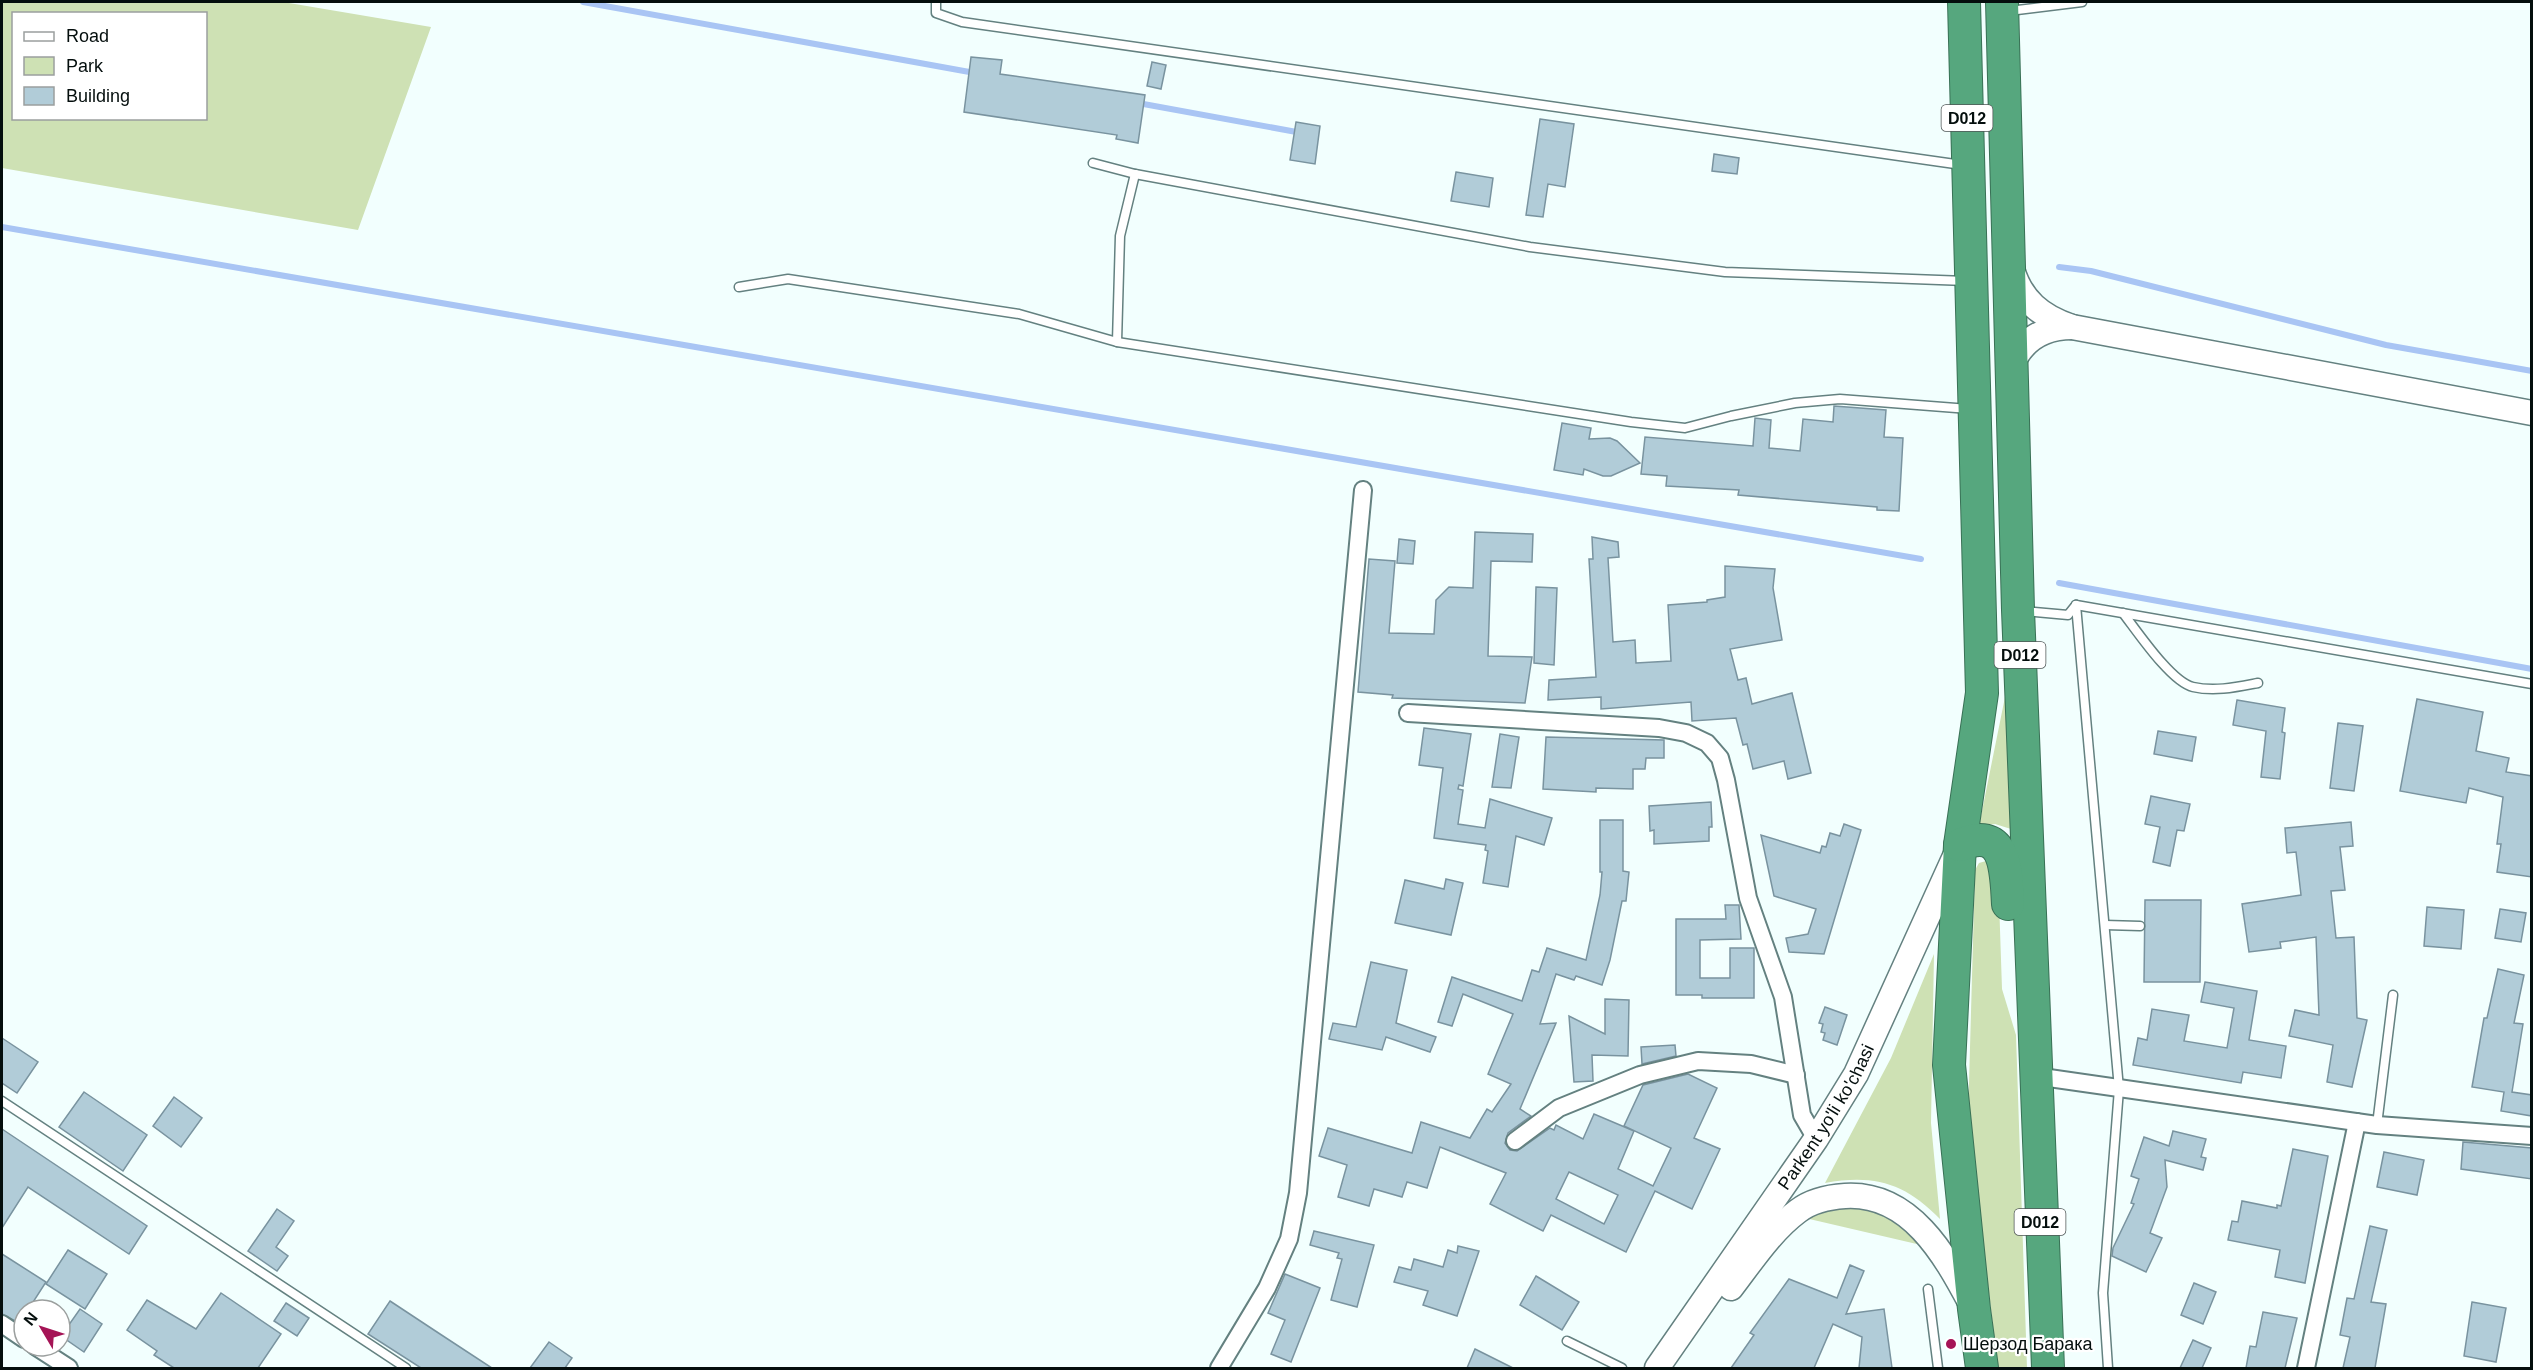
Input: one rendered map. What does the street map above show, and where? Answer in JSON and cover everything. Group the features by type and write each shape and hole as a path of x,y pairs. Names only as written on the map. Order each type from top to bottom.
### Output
{"highway":[{"name":"D012","path":"1964,2 1982,693 1960,845 1949,1065 1974,1309 1983,1368"},
{"name":"D012","path":"2002,7 2018,610 2048,1368"},
{"path":"1960,845 1978,841 1989,843 2004,857 2010,969 2035,1076"}],"street":[{"path":"2008,234 2011,264 2019,288 2028,301 2044,315 2072,327"},
{"path":"2011,367 2024,345 2038,333 2059,327 2072,327 2532,412"},
{"path":"1219,1368 1272,1278 1289,1239 1298,1193 1363,490"},
{"path":"1408,713 1659,728 1686,733 1707,743 1720,758 1748,898 1783,997 1802,1115 1816,1139"},
{"name":"Parkent yo'li ko'chasi","path":"1657,1368 1816,1139 1856,1074 1960,845"},
{"path":"1515,1141 1559,1108 1640,1075 1698,1061 1752,1064 1796,1075"},
{"path":"2035,1076 2377,1125 2532,1136"},
{"path":"2306,1368 2357,1122"},
{"path":"1675,1368 1729,1291 1778,1229 1800,1210 1815,1202 1852,1196 1887,1203 1915,1222 1938,1249 1974,1309"},
{"path":"54,1358 69,1368"}],"lane":[{"path":"936,2 936,13 962,22 1969,165"},
{"path":"2002,7 2082,2"},
{"path":"1093,163 1135,174 1530,247 1725,272 1972,281"},
{"path":"1117,342 1120,236 1135,174"},
{"path":"739,287 788,279 1019,314 1117,342 1685,429 1731,416 1795,403 1840,399 1976,410"},
{"path":"2018,610 2068,615 2076,605"},
{"path":"2076,605 2532,684"},
{"path":"2076,605 2119,1089 2103,1293 2108,1368"},
{"path":"2123,613 2165,667 2191,687 2222,689 2258,683"},
{"path":"2104,925 2140,926"},
{"path":"2377,1125 2393,995"},
{"path":"2,1101 406,1368"},
{"path":"1928,1289 1938,1368"},
{"path":"1567,1341 1622,1368"}],"green space":[{"path":"2,2 283,2 431,27 358,230 2,168"},
{"path":"2005,697 2011,829 1995,824 1979,826"},
{"path":"1986,861 1998,870 2002,989 2016,1035 2027,1368 1998,1368 1968,1119 1975,870 1979,863"},
{"path":"1934,954 1931,1123 1940,1219 1914,1197 1888,1184 1859,1180 1825,1183 1891,1058"},
{"path":"1864,1206 1897,1221 1921,1245 1805,1218 1826,1209"}],"building":[{"path":"971,57 1002,60 1000,74 1145,95 1138,143 1116,139 1117,135 964,112"},
{"path":"1152,62 1166,65 1161,89 1147,86"},
{"path":"1540,119 1574,124 1565,187 1548,184 1543,217 1526,215"},
{"path":"1296,122 1320,126 1315,164 1290,160"},
{"path":"1714,154 1739,158 1737,174 1712,171"},
{"path":"1456,172 1493,178 1489,207 1451,201"},
{"path":"1834,406 1886,410 1884,437 1903,438 1899,511 1877,510 1877,507 1738,495 1739,490 1666,486 1667,476 1641,474 1645,437 1753,446 1755,418 1771,420 1769,448 1800,451 1803,419 1833,422"},
{"path":"1562,423 1591,428 1589,439 1610,438 1617,441 1640,463 1611,476 1603,476 1584,469 1583,475 1554,470"},
{"path":"1475,532 1533,534 1532,562 1491,561 1488,656 1532,657 1525,703 1392,698 1393,695 1358,692 1369,559 1395,561 1389,633 1434,634 1436,600 1449,587 1473,588"},
{"path":"1592,537 1618,542 1619,557 1608,558 1613,642 1635,640 1636,663 1671,661 1668,605 1707,602 1707,600 1725,597 1725,566 1775,569 1773,588 1782,640 1730,649 1738,680 1746,678 1752,704 1792,693 1811,773 1788,779 1784,761 1753,769 1747,744 1743,745 1736,718 1692,721 1691,702 1601,709 1601,697 1548,700 1549,680 1596,677 1589,559 1593,559"},
{"path":"1399,539 1415,541 1413,564 1397,563"},
{"path":"1536,587 1557,588 1554,665 1534,663"},
{"path":"2417,699 2483,712 2476,751 2509,758 2506,772 2532,776 2532,877 2497,872 2501,844 2497,844 2503,797 2469,788 2466,803 2400,791"},
{"path":"2237,700 2285,708 2280,779 2261,777 2266,731 2233,725"},
{"path":"2338,723 2363,726 2354,791 2330,788"},
{"path":"1424,728 1471,734 1463,786 1459,785 1458,789 1463,790 1458,824 1485,828 1490,799 1552,818 1544,845 1516,836 1508,887 1483,883 1488,851 1485,850 1486,845 1434,838 1443,768 1419,765"},
{"path":"2158,731 2196,737 2192,761 2154,754"},
{"path":"1500,734 1519,737 1511,788 1492,787"},
{"path":"1546,737 1664,740 1664,758 1646,758 1645,769 1633,769 1633,789 1596,788 1596,792 1543,789"},
{"path":"2151,796 2190,804 2184,831 2177,830 2170,866 2153,862 2160,827 2145,824"},
{"path":"1711,802 1712,827 1709,827 1709,841 1654,844 1654,830 1650,831 1649,806"},
{"path":"1600,820 1623,820 1623,871 1629,872 1626,901 1622,901 1610,960 1602,985 1576,976 1574,980 1556,974 1540,1024 1556,1023 1520,1109 1531,1116 1508,1133 1505,1143 1510,1150 1517,1151 1550,1128 1554,1130 1556,1125 1583,1139 1594,1114 1634,1131 1618,1169 1653,1186 1671,1148 1624,1126 1643,1085 1688,1074 1717,1088 1694,1138 1720,1149 1692,1209 1655,1191 1626,1252 1551,1215 1543,1231 1490,1204 1506,1173 1440,1147 1427,1188 1407,1182 1402,1197 1374,1189 1369,1206 1338,1197 1347,1165 1319,1156 1328,1128 1412,1153 1421,1122 1470,1138 1487,1109 1492,1112 1511,1084 1488,1074 1513,1014 1463,994 1452,1026 1438,1022 1452,977 1522,1001 1532,970 1539,972 1547,948 1586,960 1600,895 1602,872 1600,872","holes":["1569,1172 1618,1195 1604,1224 1556,1199"]},
{"path":"2351,822 2353,846 2340,847 2345,890 2331,891 2336,938 2354,937 2357,1018 2367,1020 2352,1087 2327,1082 2333,1045 2289,1036 2295,1010 2319,1015 2316,937 2280,942 2281,948 2249,952 2242,904 2301,895 2296,852 2287,853 2285,828"},
{"path":"1844,824 1861,830 1824,954 1789,952 1786,938 1808,934 1816,909 1774,896 1761,835 1820,853 1822,846 1826,847 1830,833 1840,836"},
{"path":"1446,879 1463,883 1451,935 1395,923 1405,880 1444,889"},
{"path":"2145,900 2201,900 2200,982 2144,982"},
{"path":"1725,905 1739,905 1741,939 1700,940 1700,978 1730,978 1730,948 1754,948 1754,998 1702,998 1702,995 1676,995 1676,919 1726,919"},
{"path":"2427,907 2464,910 2461,949 2424,946"},
{"path":"2500,909 2526,913 2521,942 2495,938"},
{"path":"1371,962 1407,970 1396,1023 1436,1037 1430,1052 1386,1037 1382,1050 1329,1039 1333,1023 1356,1027"},
{"path":"2498,969 2524,975 2514,1023 2523,1024 2512,1092 2532,1095 2532,1116 2501,1111 2504,1092 2472,1087 2484,1018 2487,1018"},
{"path":"2205,982 2257,991 2249,1040 2286,1046 2281,1078 2243,1072 2241,1083 2133,1065 2138,1038 2147,1040 2152,1009 2189,1015 2184,1041 2227,1048 2234,1008 2201,1002"},
{"path":"1605,999 1629,1000 1628,1056 1592,1055 1593,1081 1574,1082 1569,1016 1605,1034"},
{"path":"1825,1007 1847,1015 1837,1045 1823,1040 1825,1033 1821,1032 1823,1024 1819,1023"},
{"path":"2,1038 38,1062 17,1093 2,1083"},
{"path":"1675,1045 1676,1056 1642,1064 1641,1047"},
{"path":"84,1092 147,1135 123,1171 59,1127"},
{"path":"174,1097 202,1118 181,1147 153,1126"},
{"path":"2,1129 147,1226 129,1254 28,1187 2,1228"},
{"path":"2173,1131 2206,1139 2201,1157 2206,1158 2203,1170 2165,1160 2167,1187 2150,1233 2162,1238 2146,1272 2112,1256 2113,1248 2134,1204 2131,1203 2139,1179 2131,1176 2144,1137 2169,1146"},
{"path":"2463,1142 2532,1148 2532,1179 2461,1169"},
{"path":"2293,1149 2328,1156 2305,1283 2275,1277 2280,1250 2228,1240 2232,1221 2238,1222 2242,1201 2277,1208 2277,1205 2281,1206"},
{"path":"2384,1152 2424,1160 2417,1195 2377,1187"},
{"path":"277,1209 294,1221 276,1247 288,1256 277,1271 248,1251"},
{"path":"2370,1226 2387,1230 2371,1302 2386,1304 2375,1368 2343,1368 2350,1337 2340,1335 2347,1298 2354,1299"},
{"path":"1314,1231 1374,1245 1357,1307 1331,1300 1342,1259 1337,1258 1339,1253 1310,1245"},
{"path":"1458,1246 1479,1251 1457,1316 1423,1305 1428,1291 1394,1282 1399,1267 1411,1270 1414,1259 1443,1267 1448,1250 1457,1253"},
{"path":"68,1250 107,1274 85,1309 72,1301 72,1298 68,1298 46,1284"},
{"path":"2,1254 46,1282 36,1298 12,1298 12,1319 2,1314"},
{"path":"1850,1265 1864,1271 1846,1314 1884,1309 1892,1368 1859,1368 1862,1337 1833,1324 1814,1368 1731,1368 1754,1335 1750,1333 1789,1279 1837,1298"},
{"path":"1285,1274 1320,1288 1291,1362 1271,1354 1285,1320 1268,1313"},
{"path":"1536,1276 1579,1302 1562,1330 1520,1305"},
{"path":"2194,1283 2216,1292 2203,1324 2181,1315"},
{"path":"221,1293 281,1334 258,1368 174,1368 154,1355 157,1351 127,1330 147,1300 196,1329"},
{"path":"390,1301 492,1368 421,1368 368,1334"},
{"path":"2472,1302 2506,1308 2496,1362 2464,1356"},
{"path":"286,1303 309,1318 297,1336 274,1321"},
{"path":"80,1309 102,1324 84,1352 72,1344 72,1320"},
{"path":"2263,1312 2297,1318 2285,1368 2246,1368 2250,1346 2256,1347"},
{"path":"2193,1340 2211,1348 2202,1368 2180,1368"},
{"path":"549,1342 572,1358 565,1368 530,1368"},
{"path":"1475,1349 1513,1368 1467,1368"}],"waterway":[{"path":"583,2 975,73"},
{"path":"1138,103 1302,133"},
{"path":"2,227 1921,559"},
{"path":"2059,267 2091,271 2386,345 2532,371"},
{"path":"2059,583 2532,669"}],"place":[{"name":"Шерзод Барака","path":"1951,1344"}]}
